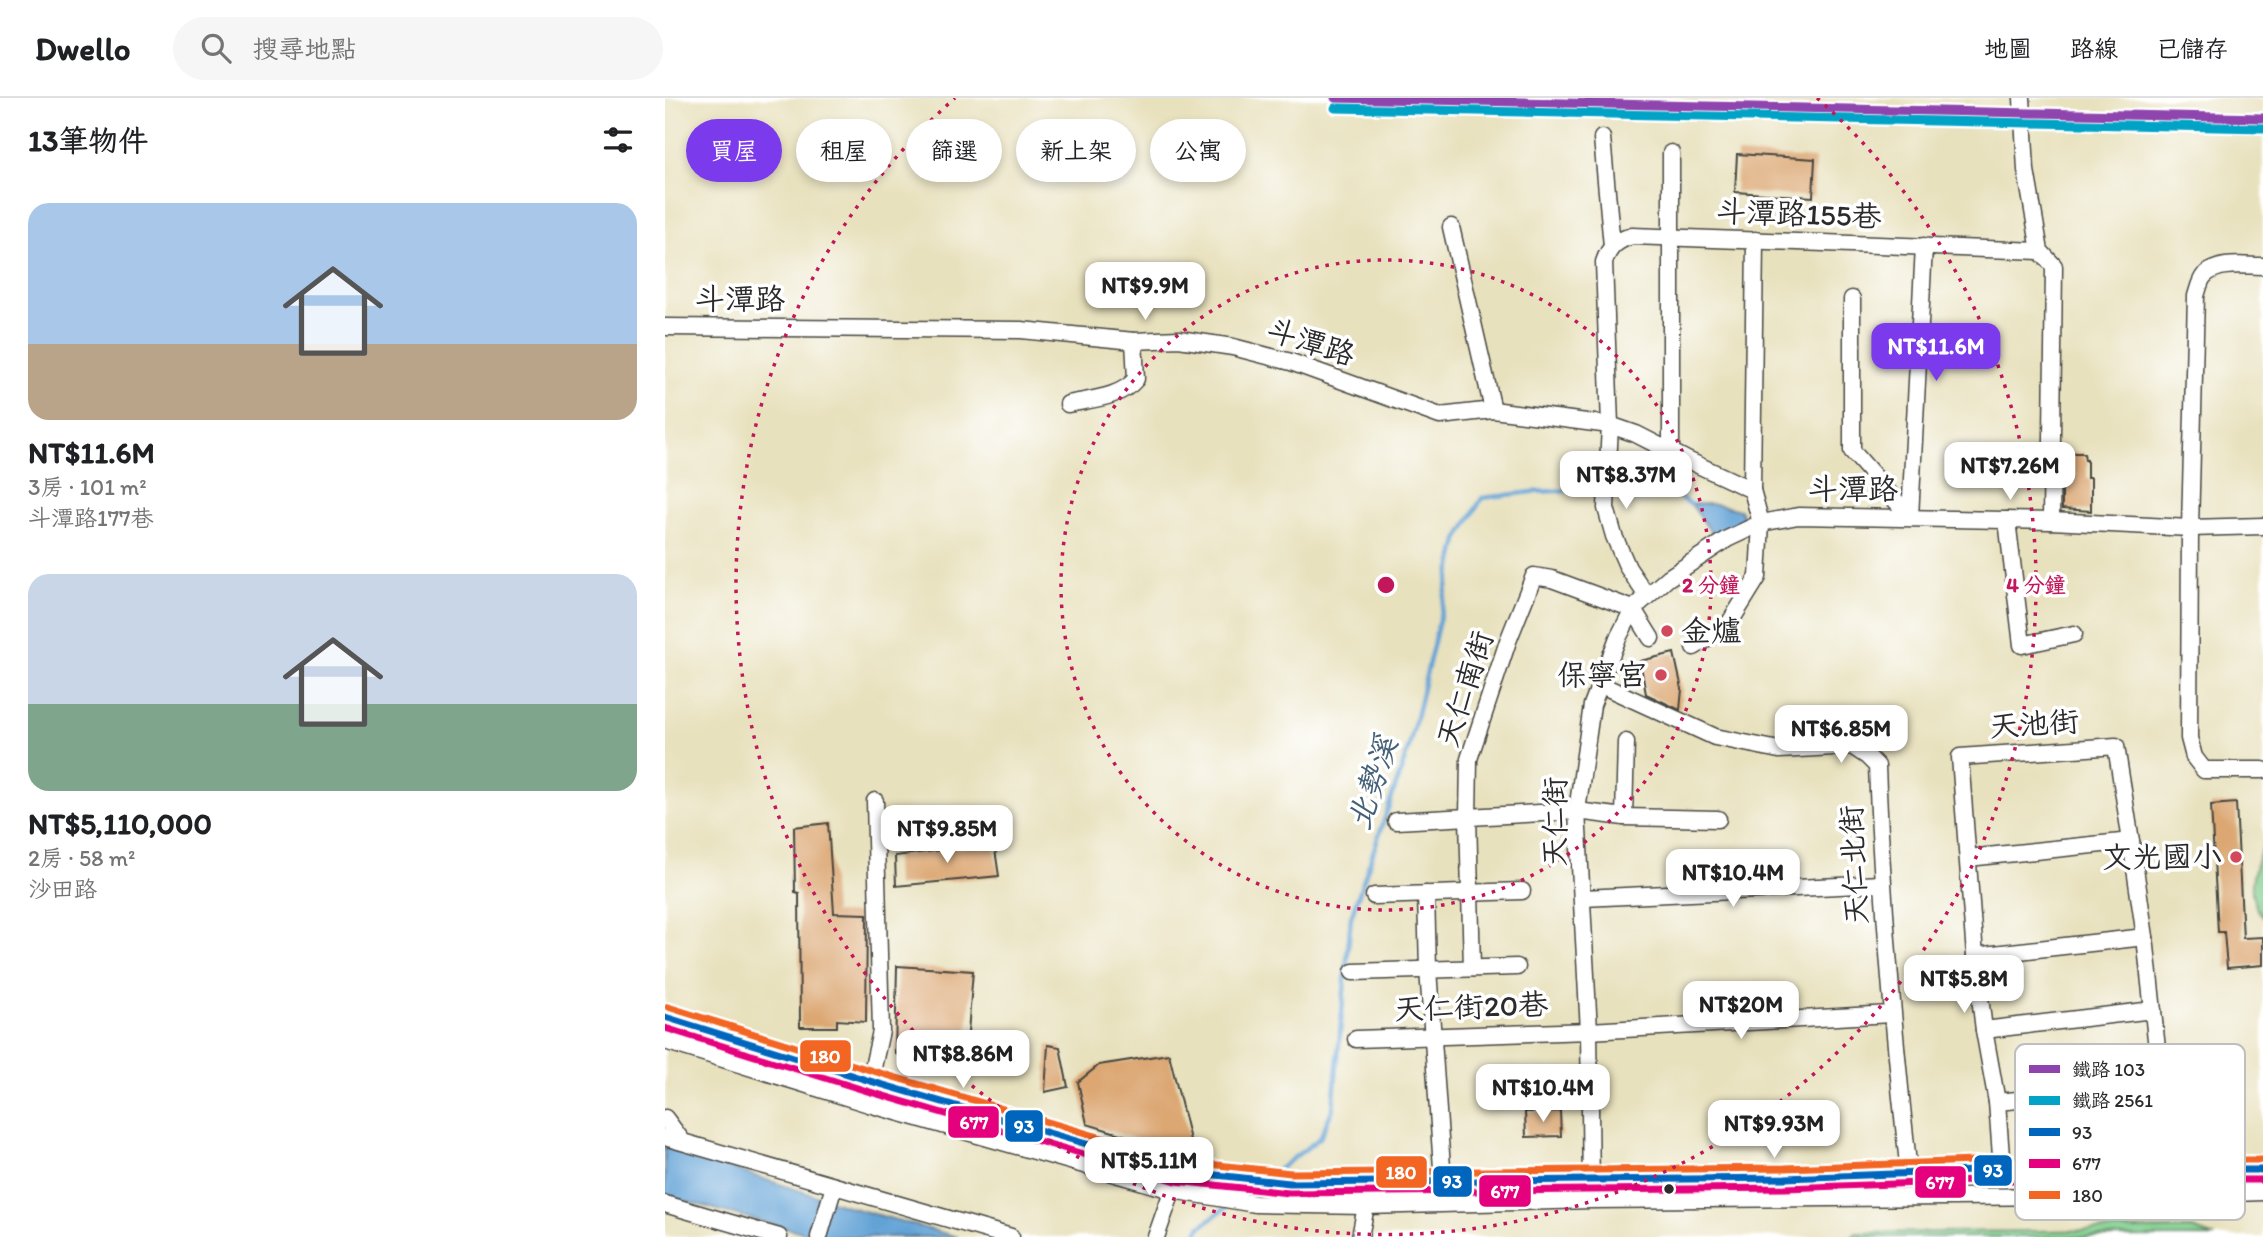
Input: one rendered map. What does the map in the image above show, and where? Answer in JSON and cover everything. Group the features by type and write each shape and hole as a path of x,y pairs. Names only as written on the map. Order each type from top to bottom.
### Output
{"street":[{"path":"2022,98 2026,170 2040,251 2054,267 2051,521"},
{"path":"1602,138 1612,246 1604,262 1610,425 1606,508 1614,536 1628,568 1647,596"},
{"name":"斗潭路155巷","path":"1671,153 1671,452"},
{"path":"1451,227 1493,410"},
{"name":"斗潭路155巷","path":"1612,246 1621,239 1632,236 2040,251"},
{"path":"1694,647 1727,627 1758,577 1761,523 1752,489 1755,240"},
{"path":"1910,517 1924,246"},
{"path":"2263,266 2222,266 2203,277 2196,296 2190,528 2189,737 2195,757 2204,770 2263,770"},
{"path":"1852,299 1851,451 1910,517"},
{"name":"斗潭路","path":"665,327 1021,330 1134,341 1179,339 1233,346 1291,362 1440,416 1493,410 1610,425 1636,433 1752,489"},
{"path":"1068,404 1115,394 1130,387 1136,379 1134,341"},
{"name":"斗潭路","path":"1761,523 1798,516 2051,521 2190,528 2263,526"},
{"path":"2007,520 2022,645 2074,634"},
{"name":"天仁街","path":"1592,1200 1589,1031 1577,810 1589,718 1599,684 1633,609 1668,578 1703,554 1761,523"},
{"name":"天仁南街","path":"1472,968 1469,759 1508,641 1534,576 1552,579 1633,609"},
{"path":"1633,609 1651,638"},
{"name":"天仁北街","path":"1599,684 1715,737 1779,750 1853,746 1877,766 1881,884 1891,1014 1909,1173"},
{"path":"1624,817 1626,742"},
{"name":"天池街","path":"2002,1170 1997,1101 1984,1030 1975,956 1960,757 2116,746 2145,937 2157,1044"},
{"path":"870,1081 881,1031 875,801"},
{"path":"1396,821 1577,810 1624,817 1718,820"},
{"path":"1968,858 2131,841"},
{"path":"1583,898 1881,884"},
{"path":"1374,896 1523,891"},
{"path":"1426,894 1428,969 1443,1182"},
{"path":"1975,956 2145,937"},
{"path":"1353,972 1517,967"},
{"path":"1984,1030 2153,1010"},
{"name":"天仁街20巷","path":"1356,1039 1589,1031 1891,1014"},
{"path":"665,1017 870,1081 1179,1171 1332,1184 1591,1181 2015,1170"},
{"path":"665,1041 869,1104 1172,1190 1255,1204 1366,1206 1592,1200 2015,1196"},
{"path":"739,1064 744,1041"},
{"path":"1997,1101 2015,1099"},
{"path":"665,1118 682,1141"},
{"path":"665,1137 1011,1237"},
{"path":"2245,1170 2263,1170"},
{"path":"1156,1237 1179,1171"},
{"path":"819,1237 834,1186"},
{"path":"2245,1193 2263,1192"},
{"path":"665,1205 779,1237"},
{"path":"1360,1237 1366,1206"}],"green space":[{"path":"2263,847 2263,916 2254,900 2252,883"},
{"path":"2192,1229 2215,1237 1852,1237 1856,1233"}],"water":[{"path":"1691,504 1717,504 1740,510 1744,519 1739,526 1714,536"},
{"path":"665,1147 853,1208 958,1237 821,1237 665,1196"}],"building":[{"path":"1737,154 1815,159 1813,197 1735,192"},
{"path":"2062,453 2084,453 2087,460 2087,478 2091,478 2091,511 2062,509"},
{"name":"保寧宮","path":"1674,653 1682,689 1680,710 1646,694 1640,661"},
{"path":"2236,803 2243,938 2263,937 2263,965 2227,968 2224,932 2218,932 2211,805"},
{"path":"828,823 834,913 867,914 866,1022 837,1020 837,1027 800,1027 799,893 795,892 794,827"},
{"path":"994,843 999,876 896,886 895,856"},
{"path":"897,966 973,971 965,1069 895,1054"},
{"path":"1048,1045 1060,1047 1068,1087 1045,1092"},
{"path":"1169,1054 1190,1140 1182,1153 1087,1124 1078,1082 1099,1065"},
{"path":"1560,1111 1561,1136 1526,1137 1525,1112"}],"waterway":[{"name":"北勢溪","path":"1611,488 1659,486 1691,504"},
{"name":"北勢溪","path":"1271,1175 1320,1138 1333,1108 1351,917 1409,747 1458,540 1482,498 1532,492 1603,489"},
{"name":"北勢溪","path":"1242,1196 1258,1185"},
{"name":"北勢溪","path":"1195,1237 1200,1227 1229,1205"}],"rail line":[{"name":"103","path":"1335,98 2263,118"},
{"name":"2561","path":"1335,108 2263,128"}],"transit line":[{"name":"180","path":"668,1007 873,1071 1181,1161 1291,1173 1785,1168 2015,1160"},
{"name":"93","path":"665,1017 870,1081 1179,1171 1290,1183 1785,1178 2015,1170"},
{"name":"677","path":"665,1028 867,1091 1176,1181 1289,1193 1785,1188 2015,1180"},
{"name":"180","path":"2245,1160 2263,1160"},
{"name":"93","path":"2245,1170 2263,1170"},
{"name":"677","path":"2245,1180 2263,1180"}],"place":[{"name":"金爐","path":"1667,631"},
{"name":"保寧宮","path":"1661,675"},
{"name":"文光國小","path":"2236,857"}]}
